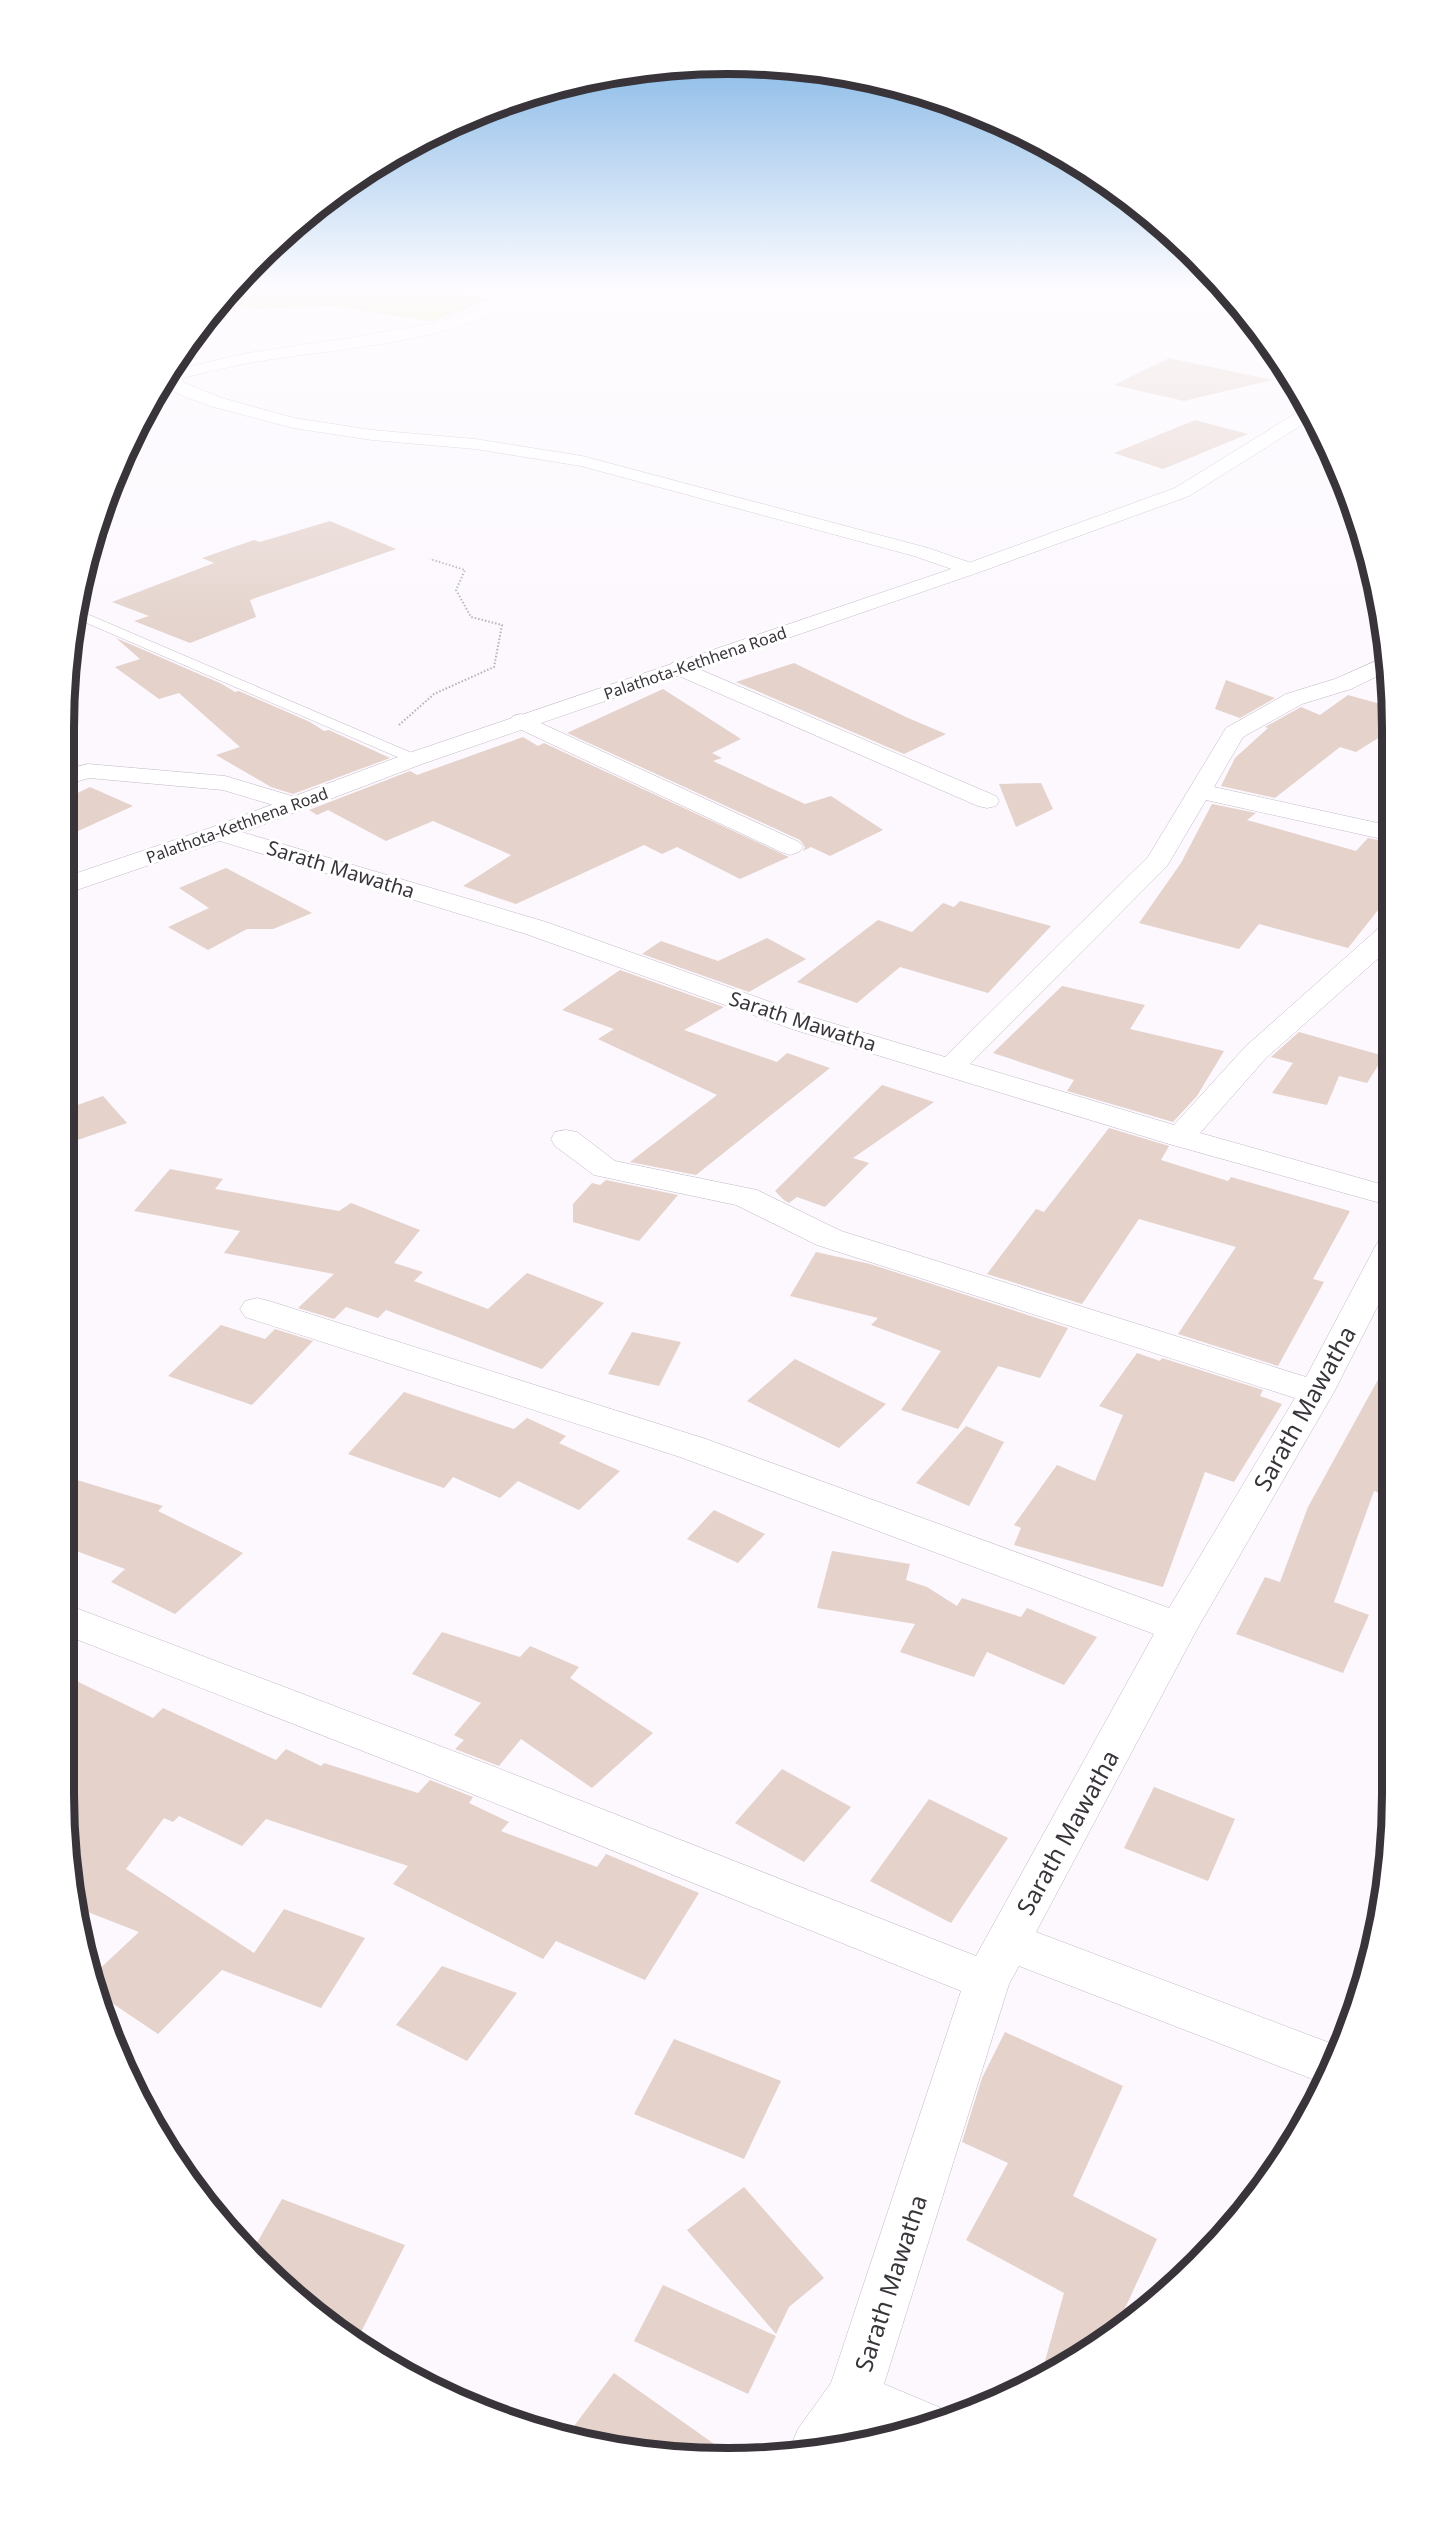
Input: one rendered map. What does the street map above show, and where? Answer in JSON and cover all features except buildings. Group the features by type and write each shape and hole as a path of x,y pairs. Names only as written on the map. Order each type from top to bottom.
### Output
{"street":[{"path":"230,406 293,423 372,435 475,444 582,460 921,552 970,569"},
{"name":"Palathota-Kethhena Road","path":"74,883 219,833 521,721 970,569 1182,492 1303,416"},
{"path":"950,1068 1158,861 1234,733 1294,699 1343,684 1378,667"},
{"path":"680,668 987,801"},
{"path":"521,721 790,847"},
{"path":"74,775 88,771 225,783 293,804"},
{"path":"1199,791 1382,832"},
{"name":"Sarath Mawatha","path":"219,833 536,928 805,1024 1180,1137 1382,1195"},
{"path":"1180,1137 1256,1052 1382,939"},
{"path":"566,1139 604,1168 746,1197 829,1238 1316,1392"},
{"name":"Sarath Mawatha","path":"822,2442 853,2398 987,1981 1178,1627 1316,1392 1382,1263"},
{"path":"257,1309 693,1448 1178,1627"},
{"path":"74,1622 486,1782 987,1981"},
{"path":"1007,1941 1324,2062"},
{"path":"853,2398 910,2422"}],"lane":[{"path":"87,618 414,759"}],"path":[{"path":"378,743 434,694 494,667 502,625 471,617 456,590 465,570 430,559"}]}
